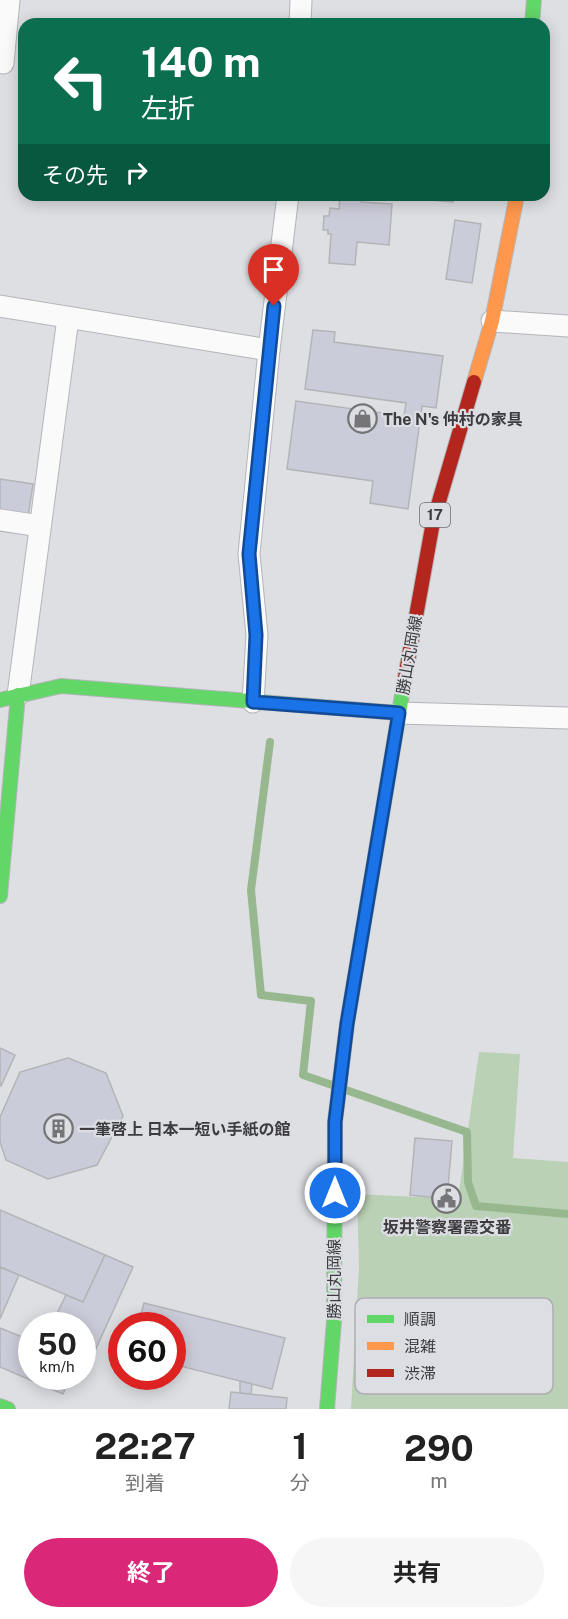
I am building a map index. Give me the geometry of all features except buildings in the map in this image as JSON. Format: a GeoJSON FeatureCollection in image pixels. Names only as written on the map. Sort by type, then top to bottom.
{"type":"FeatureCollection","features":[{"type":"Feature","properties":{"kind":"main road"},"geometry":{"type":"LineString","coordinates":[[532,18],[534,0]]}},
{"type":"Feature","properties":{"kind":"main road","name":"勝山丸岡線"},"geometry":{"type":"LineString","coordinates":[[327,1409],[334,1321],[335,1122],[347,1024],[433,522],[492,321],[516,201]]}},
{"type":"Feature","properties":{"kind":"main road"},"geometry":{"type":"LineString","coordinates":[[0,896],[9,697],[61,686],[399,713]]}},
{"type":"Feature","properties":{"kind":"main road"},"geometry":{"type":"LineString","coordinates":[[0,1406],[8,1409]]}},
{"type":"Feature","properties":{"kind":"street"},"geometry":{"type":"LineString","coordinates":[[0,62],[3,63],[9,0]]}},
{"type":"Feature","properties":{"kind":"street"},"geometry":{"type":"LineString","coordinates":[[300,18],[301,0]]}},
{"type":"Feature","properties":{"kind":"street"},"geometry":{"type":"LineString","coordinates":[[253,702],[256,635],[249,554],[269,350],[287,201]]}},
{"type":"Feature","properties":{"kind":"street"},"geometry":{"type":"LineString","coordinates":[[0,306],[269,350]]}},
{"type":"Feature","properties":{"kind":"street"},"geometry":{"type":"LineString","coordinates":[[9,697],[40,526],[68,318]]}},
{"type":"Feature","properties":{"kind":"street"},"geometry":{"type":"LineString","coordinates":[[492,321],[568,326]]}},
{"type":"Feature","properties":{"kind":"street"},"geometry":{"type":"LineString","coordinates":[[0,520],[40,526]]}},
{"type":"Feature","properties":{"kind":"street"},"geometry":{"type":"LineString","coordinates":[[399,713],[568,718]]}},
{"type":"Feature","properties":{"kind":"green space"},"geometry":{"type":"Polygon","coordinates":[[[479,1052],[520,1054],[513,1158],[568,1162],[568,1409],[351,1409],[355,1338],[355,1394],[553,1394],[553,1298],[357,1298],[359,1267],[357,1194],[458,1199],[479,1052]]]}},
{"type":"Feature","properties":{"kind":"waterway"},"geometry":{"type":"LineString","coordinates":[[270,742],[251,890],[261,995],[311,1001],[303,1075],[332,1085]]}},
{"type":"Feature","properties":{"kind":"waterway"},"geometry":{"type":"LineString","coordinates":[[346,1090],[467,1132],[468,1182],[476,1206],[568,1214]]}},
{"type":"Feature","properties":{"kind":"traffic: fast"},"geometry":{"type":"LineString","coordinates":[[532,18],[534,0]]}},
{"type":"Feature","properties":{"kind":"traffic: fast"},"geometry":{"type":"LineString","coordinates":[[327,1409],[334,1321],[335,1122],[347,1024],[404,683]]}},
{"type":"Feature","properties":{"kind":"traffic: fast"},"geometry":{"type":"LineString","coordinates":[[0,700],[61,686],[399,713]]}},
{"type":"Feature","properties":{"kind":"traffic: fast"},"geometry":{"type":"LineString","coordinates":[[0,896],[18,695]]}},
{"type":"Feature","properties":{"kind":"traffic: fast"},"geometry":{"type":"LineString","coordinates":[[0,1406],[8,1409]]}},
{"type":"Feature","properties":{"kind":"traffic: slow"},"geometry":{"type":"LineString","coordinates":[[474,382],[492,321],[516,201]]}},
{"type":"Feature","properties":{"kind":"traffic: jam"},"geometry":{"type":"LineString","coordinates":[[404,683],[433,522],[474,382]]}},
{"type":"Feature","properties":{"kind":"place","name":"The N's 仲村の家具"},"geometry":{"type":"Point","coordinates":[362,419]}},
{"type":"Feature","properties":{"kind":"place","name":"一筆啓上 日本一短い手紙の館"},"geometry":{"type":"Point","coordinates":[58,1129]}},
{"type":"Feature","properties":{"kind":"place","name":"坂井警察署霞交番"},"geometry":{"type":"Point","coordinates":[447,1199]}},
{"type":"Feature","properties":{"kind":"route"},"geometry":{"type":"LineString","coordinates":[[274,306],[249,554],[256,635],[253,702],[399,713],[347,1024],[335,1122],[335,1193]]}}]}
